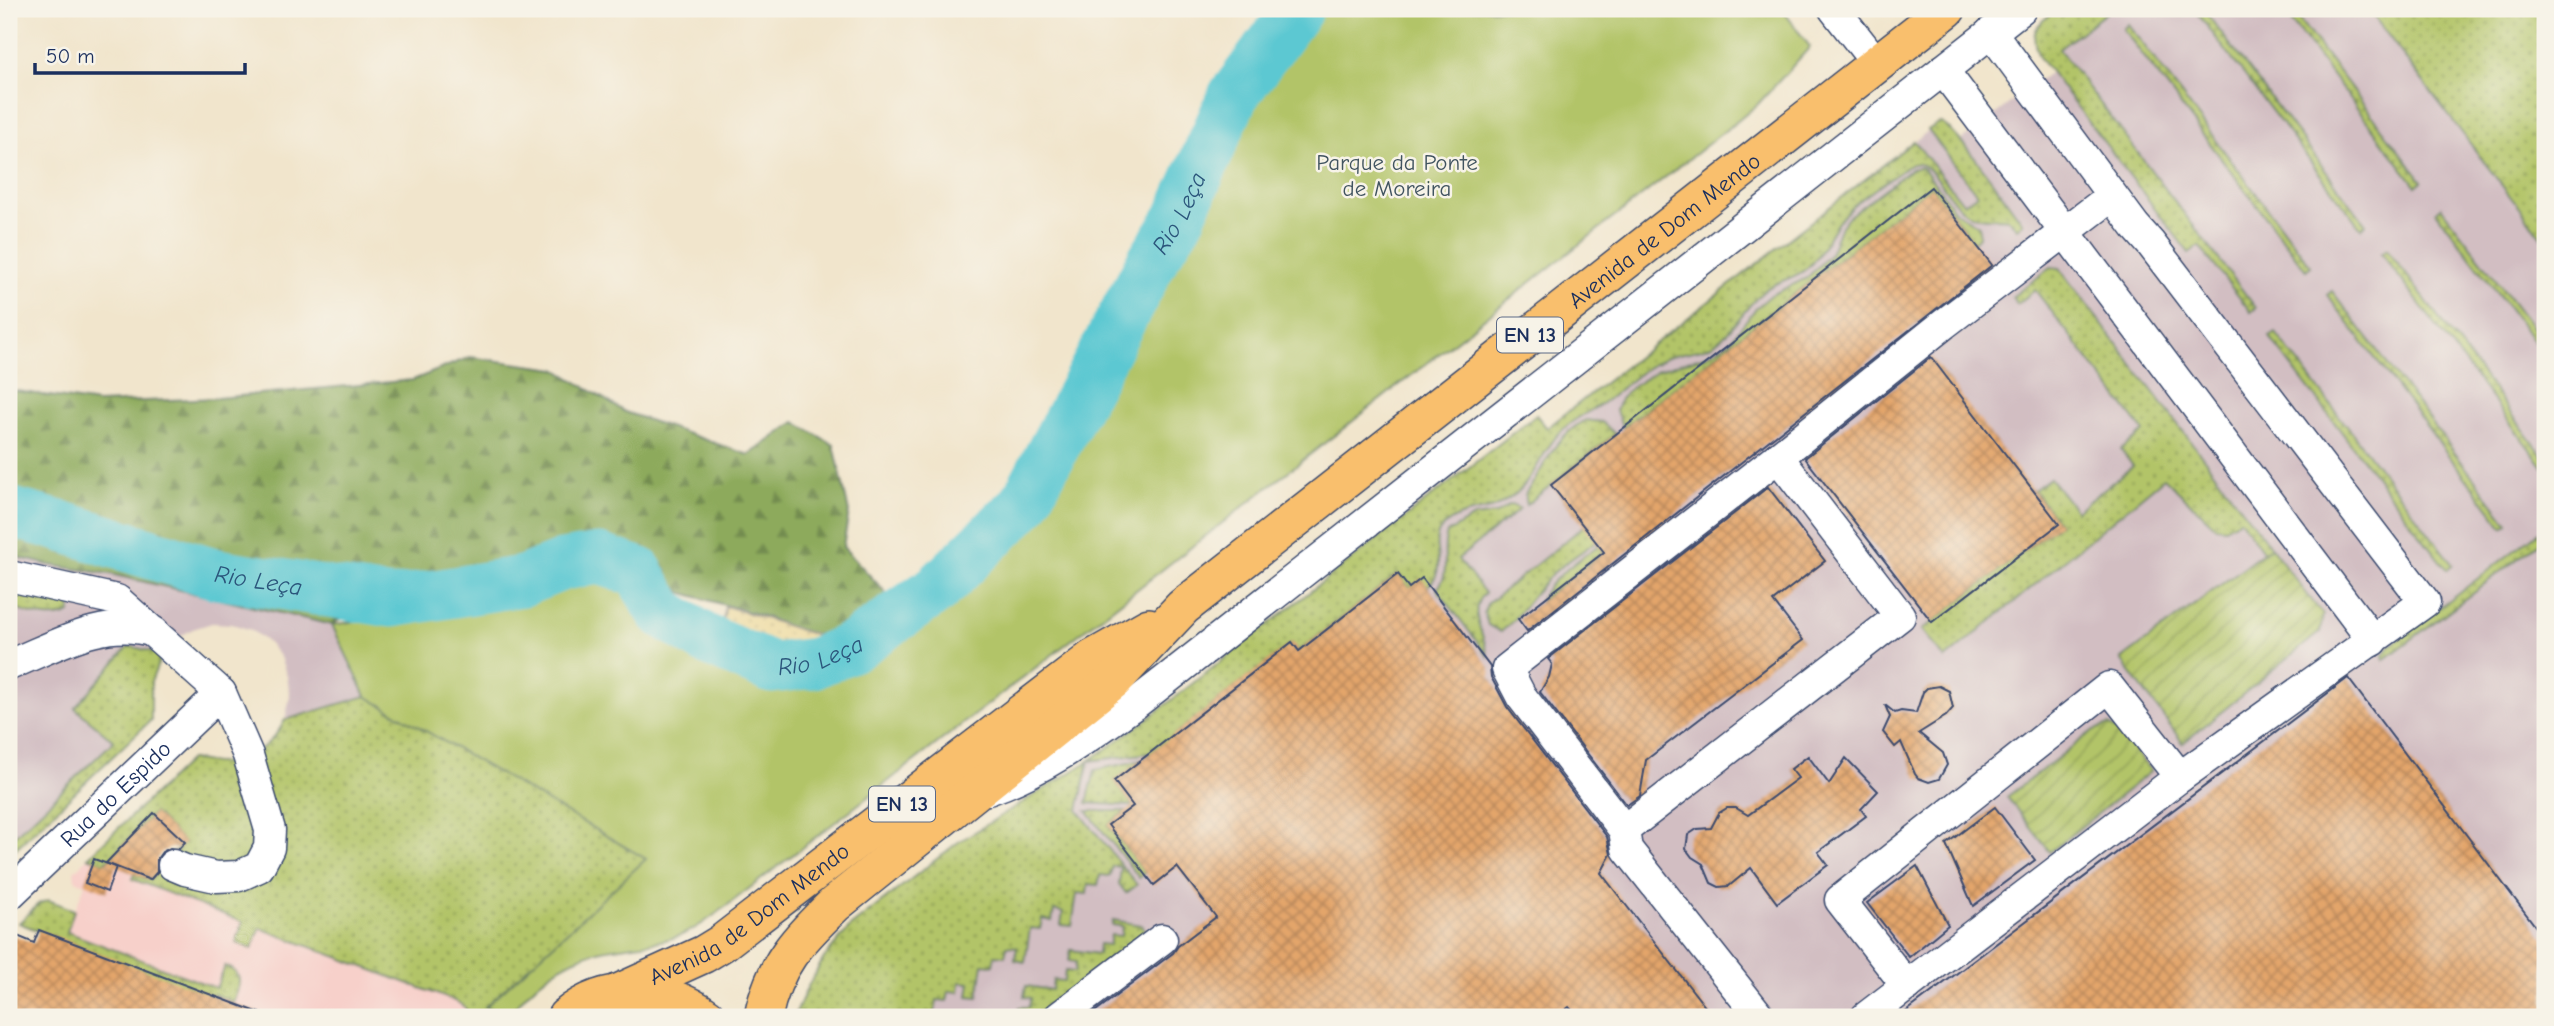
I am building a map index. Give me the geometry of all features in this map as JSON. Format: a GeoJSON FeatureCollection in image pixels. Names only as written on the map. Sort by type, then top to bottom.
{"type":"FeatureCollection","features":[{"type":"Feature","properties":{"kind":"main road","name":"Avenida de Dom Mendo"},"geometry":{"type":"LineString","coordinates":[[618,993],[704,954],[722,943],[1092,659],[1183,607],[1947,9]]}},
{"type":"Feature","properties":{"kind":"main road","name":"Avenida de Dom Mendo"},"geometry":{"type":"LineString","coordinates":[[763,1017],[775,976],[799,939],[835,904],[1114,680],[1183,607]]}},
{"type":"Feature","properties":{"kind":"main road","name":"EN 13"},"geometry":{"type":"LineString","coordinates":[[566,1017],[583,1005],[618,993],[664,996],[693,1007],[706,1017]]}},
{"type":"Feature","properties":{"kind":"lane"},"geometry":{"type":"LineString","coordinates":[[1834,9],[1877,64]]}},
{"type":"Feature","properties":{"kind":"lane"},"geometry":{"type":"LineString","coordinates":[[972,796],[1014,781],[1075,747],[1135,704],[2021,9]]}},
{"type":"Feature","properties":{"kind":"lane"},"geometry":{"type":"LineString","coordinates":[[1867,1017],[2180,777],[2425,602],[2112,196],[1991,32]]}},
{"type":"Feature","properties":{"kind":"lane"},"geometry":{"type":"LineString","coordinates":[[1943,70],[2373,641]]}},
{"type":"Feature","properties":{"kind":"lane"},"geometry":{"type":"LineString","coordinates":[[1759,1017],[1627,849],[1624,831],[1521,696],[1507,669],[1944,324],[2112,196]]}},
{"type":"Feature","properties":{"kind":"lane"},"geometry":{"type":"LineString","coordinates":[[1624,831],[1900,616],[1778,457]]}},
{"type":"Feature","properties":{"kind":"lane"},"geometry":{"type":"LineString","coordinates":[[9,576],[117,600],[221,693],[248,755],[270,830],[269,848],[260,867],[239,876],[216,877],[185,870],[173,864]]}},
{"type":"Feature","properties":{"kind":"lane"},"geometry":{"type":"LineString","coordinates":[[9,665],[98,629],[119,626],[154,632]]}},
{"type":"Feature","properties":{"kind":"lane"},"geometry":{"type":"LineString","coordinates":[[1907,986],[1840,900],[2109,687],[2180,777]]}},
{"type":"Feature","properties":{"kind":"lane","name":"Rua do Espido"},"geometry":{"type":"LineString","coordinates":[[9,895],[221,693]]}},
{"type":"Feature","properties":{"kind":"lane"},"geometry":{"type":"LineString","coordinates":[[1059,1017],[1162,939]]}},
{"type":"Feature","properties":{"kind":"shaded area"},"geometry":{"type":"Polygon","coordinates":[[[2057,9],[2368,9],[2545,242],[2545,1017],[794,1017],[807,988],[840,937],[957,843],[1089,761],[1146,720],[1536,415],[1547,428],[1937,124],[1948,127],[1961,141],[2051,72],[2035,47],[2035,30],[2037,25],[2057,9]]]}},
{"type":"Feature","properties":{"kind":"shaded area"},"geometry":{"type":"Polygon","coordinates":[[[9,555],[49,565],[110,574],[325,622],[332,625],[366,696],[285,720],[290,696],[287,676],[280,657],[267,642],[251,630],[232,624],[212,623],[193,629],[177,638],[157,663],[151,682],[151,720],[9,855],[9,555]]]}},
{"type":"Feature","properties":{"kind":"shaded area"},"geometry":{"type":"Polygon","coordinates":[[[88,857],[494,1010],[488,1017],[186,1017],[196,990],[19,923],[38,904],[46,900],[75,909],[85,884],[75,880],[74,871],[88,857]]]}},
{"type":"Feature","properties":{"kind":"green space","name":"Parque da Ponte de Moreira"},"geometry":{"type":"Polygon","coordinates":[[[1313,9],[1782,9],[1810,47],[1758,104],[1740,119],[720,911],[680,936],[584,955],[547,976],[526,995],[508,1017],[488,1017],[493,1010],[485,1007],[646,859],[366,696],[332,625],[403,613],[568,574],[602,581],[623,576],[637,581],[670,641],[750,676],[818,673],[857,663],[891,639],[1041,499],[1200,210],[1255,88],[1313,9]]]}},
{"type":"Feature","properties":{"kind":"green space"},"geometry":{"type":"Polygon","coordinates":[[[2057,9],[2111,9],[2059,49],[2256,308],[2251,312],[2199,246],[2189,253],[2039,57],[2034,40],[2036,29],[2057,9]]]}},
{"type":"Feature","properties":{"kind":"green space"},"geometry":{"type":"Polygon","coordinates":[[[2194,9],[2203,9],[2366,224],[2361,228],[2194,9]]]}},
{"type":"Feature","properties":{"kind":"green space"},"geometry":{"type":"Polygon","coordinates":[[[2282,9],[2291,9],[2422,181],[2416,186],[2282,9]]]}},
{"type":"Feature","properties":{"kind":"green space"},"geometry":{"type":"Polygon","coordinates":[[[2368,9],[2545,9],[2545,242],[2368,9]]]}},
{"type":"Feature","properties":{"kind":"green space"},"geometry":{"type":"Polygon","coordinates":[[[2128,24],[2311,266],[2306,270],[2123,29],[2128,24]]]}},
{"type":"Feature","properties":{"kind":"green space"},"geometry":{"type":"Polygon","coordinates":[[[1941,123],[1959,140],[2023,223],[2017,228],[2008,219],[1970,215],[1958,206],[1926,167],[1910,165],[1850,209],[1807,268],[1765,290],[1718,341],[1705,348],[1670,356],[1648,368],[1559,433],[1528,481],[1513,496],[1493,508],[1452,520],[1442,528],[1437,541],[1437,571],[1428,586],[1409,588],[1398,574],[1299,651],[1292,643],[1151,753],[1089,761],[1146,720],[1536,415],[1547,428],[1914,141],[1964,204],[1977,194],[1928,130],[1937,124],[1941,123]]]}},
{"type":"Feature","properties":{"kind":"green space"},"geometry":{"type":"Polygon","coordinates":[[[1911,169],[1924,169],[1956,212],[1979,226],[1979,237],[1971,245],[1966,231],[1931,187],[1623,428],[1616,411],[1620,399],[1632,387],[1658,370],[1705,356],[1729,342],[1756,308],[1771,295],[1807,278],[1830,254],[1841,226],[1848,217],[1911,169]]]}},
{"type":"Feature","properties":{"kind":"green space"},"geometry":{"type":"Polygon","coordinates":[[[2441,207],[2545,344],[2545,356],[2436,212],[2441,207]]]}},
{"type":"Feature","properties":{"kind":"green space"},"geometry":{"type":"Polygon","coordinates":[[[2387,249],[2545,458],[2545,469],[2381,253],[2387,249]]]}},
{"type":"Feature","properties":{"kind":"green space"},"geometry":{"type":"Polygon","coordinates":[[[2051,267],[2059,268],[2271,547],[2264,553],[2240,519],[2225,528],[2216,527],[2164,478],[1945,659],[1922,630],[2059,524],[2034,490],[2050,478],[2076,511],[2133,466],[2121,450],[2144,432],[2035,290],[2017,304],[2012,297],[2051,267]]]}},
{"type":"Feature","properties":{"kind":"green space"},"geometry":{"type":"Polygon","coordinates":[[[2332,291],[2508,523],[2503,527],[2327,295],[2332,291]]]}},
{"type":"Feature","properties":{"kind":"green space"},"geometry":{"type":"Polygon","coordinates":[[[2276,333],[2453,565],[2447,570],[2276,346],[2270,337],[2276,333]]]}},
{"type":"Feature","properties":{"kind":"green space"},"geometry":{"type":"Polygon","coordinates":[[[470,357],[556,369],[625,412],[749,455],[795,422],[834,445],[849,512],[843,547],[890,597],[840,634],[820,636],[680,592],[663,575],[602,542],[504,569],[377,591],[332,625],[110,574],[49,565],[9,555],[9,390],[98,403],[217,398],[413,380],[470,357]]]}},
{"type":"Feature","properties":{"kind":"green space"},"geometry":{"type":"Polygon","coordinates":[[[1586,420],[1602,422],[1615,434],[1526,505],[1527,491],[1556,446],[1586,420]]]}},
{"type":"Feature","properties":{"kind":"green space"},"geometry":{"type":"Polygon","coordinates":[[[1672,498],[1540,601],[1547,589],[1578,560],[1672,498]]]}},
{"type":"Feature","properties":{"kind":"green space"},"geometry":{"type":"Polygon","coordinates":[[[1510,505],[1520,509],[1458,559],[1485,593],[1479,599],[1477,615],[1488,656],[1437,589],[1444,576],[1447,533],[1474,517],[1496,514],[1510,505]]]}},
{"type":"Feature","properties":{"kind":"green space"},"geometry":{"type":"Polygon","coordinates":[[[1584,526],[1601,538],[1552,574],[1501,632],[1488,625],[1484,612],[1487,604],[1584,526]]]}},
{"type":"Feature","properties":{"kind":"green space"},"geometry":{"type":"Polygon","coordinates":[[[2545,527],[2545,538],[2384,660],[2383,657],[2390,646],[2545,527]]]}},
{"type":"Feature","properties":{"kind":"green space"},"geometry":{"type":"Polygon","coordinates":[[[2271,547],[2323,615],[2320,632],[2183,743],[2121,660],[2271,547]]]}},
{"type":"Feature","properties":{"kind":"green space"},"geometry":{"type":"Polygon","coordinates":[[[9,589],[72,603],[70,613],[47,617],[9,607],[9,589]]]}},
{"type":"Feature","properties":{"kind":"green space"},"geometry":{"type":"Polygon","coordinates":[[[129,646],[162,654],[151,682],[151,720],[9,855],[9,841],[114,741],[75,708],[129,646]]]}},
{"type":"Feature","properties":{"kind":"green space"},"geometry":{"type":"Polygon","coordinates":[[[366,696],[647,859],[486,1006],[494,1010],[488,1017],[470,1017],[464,1006],[455,1001],[260,928],[252,949],[236,943],[243,922],[132,879],[134,874],[150,880],[184,843],[154,813],[105,863],[88,857],[190,760],[218,763],[239,760],[266,745],[285,720],[366,696]]]}},
{"type":"Feature","properties":{"kind":"green space"},"geometry":{"type":"Polygon","coordinates":[[[2109,725],[2121,733],[2151,771],[2050,852],[2007,797],[2094,730],[2109,725]]]}},
{"type":"Feature","properties":{"kind":"green space"},"geometry":{"type":"Polygon","coordinates":[[[1142,760],[1115,781],[1133,806],[1087,803],[1095,770],[1142,760]]]}},
{"type":"Feature","properties":{"kind":"green space"},"geometry":{"type":"Polygon","coordinates":[[[1089,761],[1078,810],[1137,885],[1126,893],[1119,884],[1121,867],[1112,866],[1110,876],[1100,875],[1098,885],[1088,884],[1087,894],[1077,893],[1072,926],[1061,925],[1063,912],[1054,910],[1052,921],[1042,919],[1040,929],[1030,928],[1025,962],[1015,960],[1017,947],[1007,946],[1005,956],[995,955],[993,965],[983,964],[978,997],[968,996],[970,983],[960,982],[959,992],[949,991],[947,1001],[937,1000],[934,1017],[794,1017],[824,958],[850,927],[957,843],[1089,761]]]}},
{"type":"Feature","properties":{"kind":"green space"},"geometry":{"type":"Polygon","coordinates":[[[1087,811],[1126,811],[1108,825],[1145,873],[1139,878],[1087,811]]]}},
{"type":"Feature","properties":{"kind":"green space"},"geometry":{"type":"Polygon","coordinates":[[[48,900],[74,910],[67,932],[216,988],[225,966],[231,969],[239,981],[233,1002],[214,994],[211,1001],[19,923],[38,904],[48,900]]]}},
{"type":"Feature","properties":{"kind":"green space"},"geometry":{"type":"Polygon","coordinates":[[[1113,920],[1144,928],[1144,936],[1043,1017],[1018,1017],[1019,1007],[1029,1007],[1031,998],[1024,997],[1026,986],[1052,990],[1053,980],[1064,981],[1065,971],[1075,972],[1076,962],[1069,961],[1071,950],[1098,954],[1099,944],[1109,945],[1111,935],[1121,936],[1122,926],[1112,925],[1113,920]]]}},
{"type":"Feature","properties":{"kind":"sand"},"geometry":{"type":"Polygon","coordinates":[[[725,606],[820,636],[787,652],[762,651],[751,646],[723,622],[725,606]]]}},
{"type":"Feature","properties":{"kind":"building"},"geometry":{"type":"Polygon","coordinates":[[[1931,187],[1992,265],[1527,631],[1518,619],[1604,552],[1551,485],[1931,187]]]}},
{"type":"Feature","properties":{"kind":"building"},"geometry":{"type":"Polygon","coordinates":[[[1931,357],[2059,524],[1932,622],[1805,458],[1931,357]]]}},
{"type":"Feature","properties":{"kind":"building"},"geometry":{"type":"Polygon","coordinates":[[[1768,487],[1825,561],[1773,601],[1803,640],[1646,760],[1640,796],[1627,805],[1540,692],[1549,677],[1552,664],[1548,659],[1768,487]]]}},
{"type":"Feature","properties":{"kind":"building"},"geometry":{"type":"Polygon","coordinates":[[[1398,574],[1409,588],[1422,578],[1490,667],[1491,677],[1507,707],[1607,837],[1611,854],[1601,873],[1713,1017],[1578,1017],[1569,1007],[1556,1017],[1088,1017],[1216,917],[1177,867],[1154,885],[1108,825],[1133,806],[1114,781],[1292,642],[1299,651],[1398,574]]]}},
{"type":"Feature","properties":{"kind":"building"},"geometry":{"type":"Polygon","coordinates":[[[2348,678],[2545,939],[2545,1017],[1899,1017],[2348,678]]]}},
{"type":"Feature","properties":{"kind":"building"},"geometry":{"type":"Polygon","coordinates":[[[1939,686],[1949,691],[1953,708],[1946,716],[1919,733],[1943,753],[1947,765],[1939,779],[1929,782],[1915,774],[1901,742],[1895,747],[1883,732],[1890,717],[1885,705],[1895,713],[1916,713],[1923,692],[1927,688],[1939,686]]]}},
{"type":"Feature","properties":{"kind":"building"},"geometry":{"type":"Polygon","coordinates":[[[1808,756],[1829,784],[1846,758],[1878,791],[1861,809],[1866,816],[1818,852],[1828,865],[1777,903],[1751,868],[1729,886],[1719,887],[1711,883],[1703,864],[1686,849],[1688,835],[1697,829],[1711,828],[1719,813],[1727,808],[1736,808],[1748,815],[1798,778],[1791,769],[1808,756]]]}},
{"type":"Feature","properties":{"kind":"building"},"geometry":{"type":"Polygon","coordinates":[[[1995,807],[2035,860],[1973,906],[1946,844],[1995,807]]]}},
{"type":"Feature","properties":{"kind":"building"},"geometry":{"type":"Polygon","coordinates":[[[154,813],[185,842],[179,849],[170,848],[162,852],[157,859],[157,872],[150,880],[106,863],[154,813]]]}},
{"type":"Feature","properties":{"kind":"building"},"geometry":{"type":"Polygon","coordinates":[[[94,859],[116,867],[107,892],[85,883],[94,859]]]}},
{"type":"Feature","properties":{"kind":"building"},"geometry":{"type":"Polygon","coordinates":[[[1917,866],[1948,925],[1909,957],[1867,903],[1917,866]]]}},
{"type":"Feature","properties":{"kind":"building"},"geometry":{"type":"Polygon","coordinates":[[[39,930],[265,1015],[9,1017],[9,951],[15,935],[34,943],[39,930]]]}},
{"type":"Feature","properties":{"kind":"waterway","name":"Rio Leça"},"geometry":{"type":"LineString","coordinates":[[9,512],[217,574],[392,602],[523,581],[563,565],[599,559],[638,572],[662,612],[705,639],[772,668],[815,663],[856,645],[937,589],[1024,504],[1153,259],[1179,219],[1233,96],[1298,9]]}}]}
